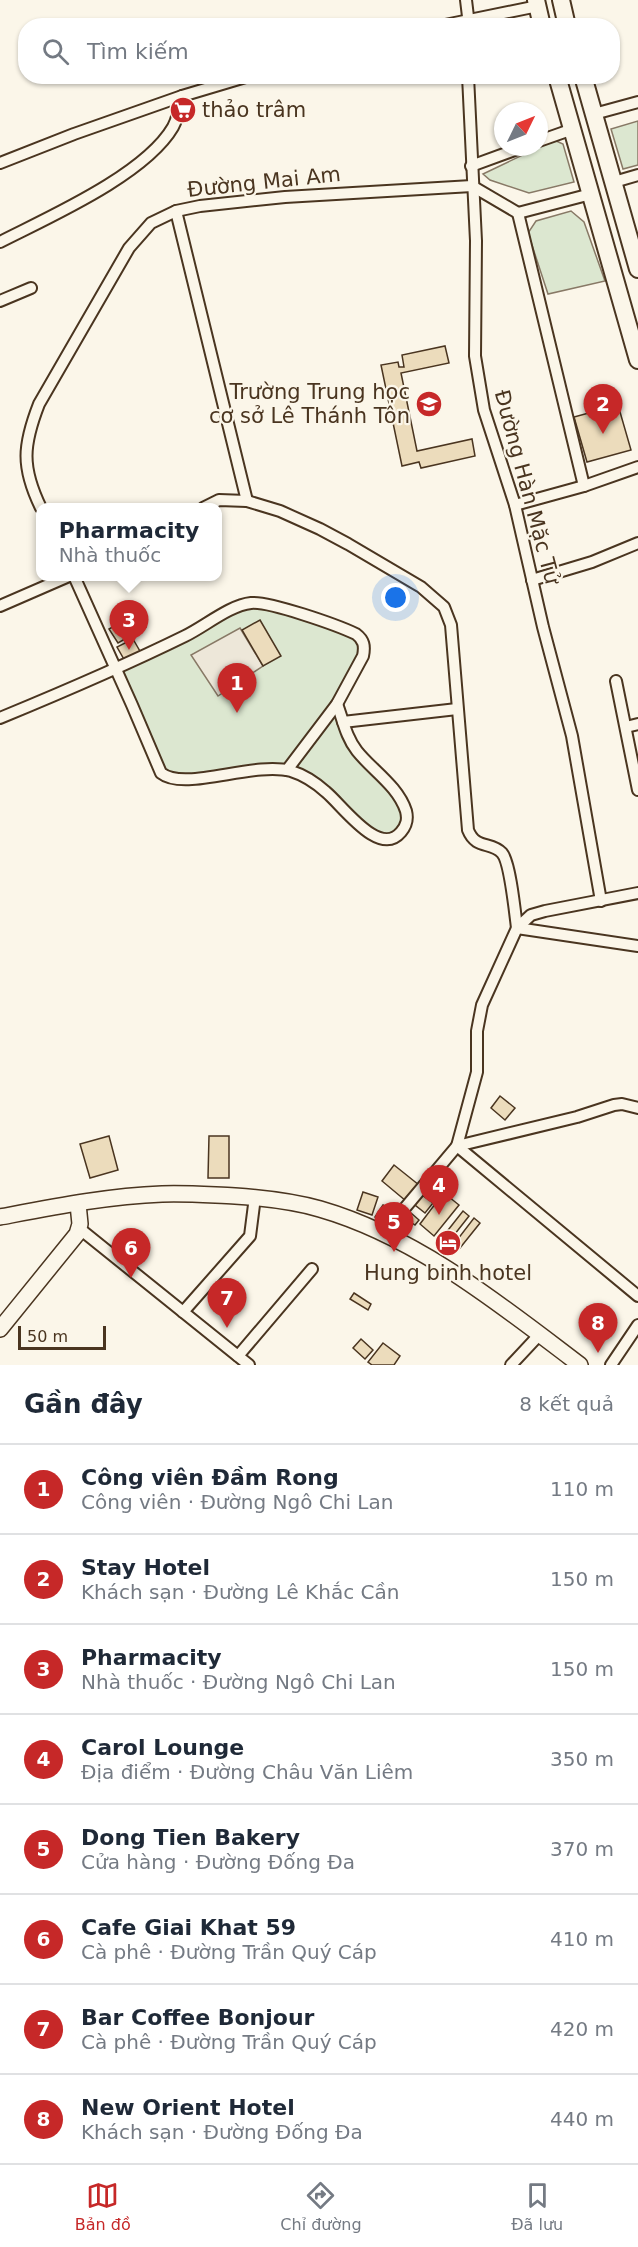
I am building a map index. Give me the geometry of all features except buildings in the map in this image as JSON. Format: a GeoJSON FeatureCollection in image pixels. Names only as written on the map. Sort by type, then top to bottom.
{"type":"FeatureCollection","features":[{"type":"Feature","properties":{"kind":"main road"},"geometry":{"type":"LineString","coordinates":[[561,0],[565,18]]}},
{"type":"Feature","properties":{"kind":"main road"},"geometry":{"type":"LineString","coordinates":[[537,3],[540,18]]}},
{"type":"Feature","properties":{"kind":"main road"},"geometry":{"type":"LineString","coordinates":[[559,84],[638,360]]}},
{"type":"Feature","properties":{"kind":"main road"},"geometry":{"type":"LineString","coordinates":[[585,84],[638,269]]}},
{"type":"Feature","properties":{"kind":"main road"},"geometry":{"type":"LineString","coordinates":[[0,1218],[78,1204],[162,1194],[255,1197],[288,1201],[321,1209],[383,1234],[429,1258],[540,1334],[580,1365]]}},
{"type":"Feature","properties":{"kind":"main road"},"geometry":{"type":"LineString","coordinates":[[0,1329],[80,1229],[78,1204]]}},
{"type":"Feature","properties":{"kind":"street"},"geometry":{"type":"LineString","coordinates":[[466,0],[468,18]]}},
{"type":"Feature","properties":{"kind":"street"},"geometry":{"type":"LineString","coordinates":[[486,18],[537,3]]}},
{"type":"Feature","properties":{"kind":"street"},"geometry":{"type":"LineString","coordinates":[[0,163],[74,134],[222,84]]}},
{"type":"Feature","properties":{"kind":"street","name":"Đường Hàn Mặc Tử"},"geometry":{"type":"LineString","coordinates":[[468,84],[471,186],[476,241],[475,356],[489,427],[515,505],[573,736],[601,901]]}},
{"type":"Feature","properties":{"kind":"street"},"geometry":{"type":"LineString","coordinates":[[0,242],[69,207],[129,170],[151,152],[172,129],[182,96]]}},
{"type":"Feature","properties":{"kind":"street"},"geometry":{"type":"LineString","coordinates":[[596,120],[638,102]]}},
{"type":"Feature","properties":{"kind":"street"},"geometry":{"type":"LineString","coordinates":[[548,138],[573,131]]}},
{"type":"Feature","properties":{"kind":"street"},"geometry":{"type":"LineString","coordinates":[[471,166],[498,156]]}},
{"type":"Feature","properties":{"kind":"street"},"geometry":{"type":"LineString","coordinates":[[611,175],[638,175]]}},
{"type":"Feature","properties":{"kind":"street"},"geometry":{"type":"LineString","coordinates":[[471,186],[519,213],[591,194]]}},
{"type":"Feature","properties":{"kind":"street","name":"Đường Mai Am"},"geometry":{"type":"LineString","coordinates":[[39,503],[30,484],[25,456],[30,426],[39,404],[135,238],[151,223],[177,211],[200,206],[285,197],[471,186]]}},
{"type":"Feature","properties":{"kind":"street"},"geometry":{"type":"LineString","coordinates":[[177,211],[247,501]]}},
{"type":"Feature","properties":{"kind":"street"},"geometry":{"type":"LineString","coordinates":[[519,213],[584,486]]}},
{"type":"Feature","properties":{"kind":"street"},"geometry":{"type":"LineString","coordinates":[[0,301],[31,288]]}},
{"type":"Feature","properties":{"kind":"street"},"geometry":{"type":"LineString","coordinates":[[515,505],[584,486],[638,467]]}},
{"type":"Feature","properties":{"kind":"street"},"geometry":{"type":"LineString","coordinates":[[212,503],[219,500],[247,501],[280,511],[348,544],[421,587],[447,612],[451,625],[468,830],[477,843],[496,849],[505,858],[517,928]]}},
{"type":"Feature","properties":{"kind":"street"},"geometry":{"type":"LineString","coordinates":[[532,580],[592,562],[638,543]]}},
{"type":"Feature","properties":{"kind":"street"},"geometry":{"type":"LineString","coordinates":[[0,606],[58,581]]}},
{"type":"Feature","properties":{"kind":"street"},"geometry":{"type":"LineString","coordinates":[[76,581],[117,669],[157,769],[165,777],[179,781],[258,768],[287,770],[311,780],[326,791],[369,833],[385,840],[397,837],[406,824],[405,808],[384,779],[357,752],[337,704]]}},
{"type":"Feature","properties":{"kind":"street"},"geometry":{"type":"LineString","coordinates":[[0,718],[117,669],[200,629],[235,608],[250,603],[268,604],[351,632],[361,638],[364,648],[363,656],[337,704],[287,770]]}},
{"type":"Feature","properties":{"kind":"street"},"geometry":{"type":"LineString","coordinates":[[616,681],[638,790]]}},
{"type":"Feature","properties":{"kind":"street"},"geometry":{"type":"LineString","coordinates":[[343,722],[457,709]]}},
{"type":"Feature","properties":{"kind":"street"},"geometry":{"type":"LineString","coordinates":[[626,727],[638,724]]}},
{"type":"Feature","properties":{"kind":"street"},"geometry":{"type":"LineString","coordinates":[[383,1234],[457,1146],[477,1072],[477,1031],[480,1011],[517,928],[527,918],[538,913],[638,893]]}},
{"type":"Feature","properties":{"kind":"street"},"geometry":{"type":"LineString","coordinates":[[517,928],[638,946]]}},
{"type":"Feature","properties":{"kind":"street"},"geometry":{"type":"LineString","coordinates":[[457,1146],[577,1117],[614,1105],[622,1104],[638,1108]]}},
{"type":"Feature","properties":{"kind":"street"},"geometry":{"type":"LineString","coordinates":[[457,1146],[638,1296]]}},
{"type":"Feature","properties":{"kind":"street"},"geometry":{"type":"LineString","coordinates":[[183,1312],[250,1236],[255,1197]]}},
{"type":"Feature","properties":{"kind":"street"},"geometry":{"type":"LineString","coordinates":[[80,1229],[249,1365]]}},
{"type":"Feature","properties":{"kind":"street"},"geometry":{"type":"LineString","coordinates":[[238,1356],[312,1269]]}},
{"type":"Feature","properties":{"kind":"street"},"geometry":{"type":"LineString","coordinates":[[612,1365],[638,1324]]}},
{"type":"Feature","properties":{"kind":"street"},"geometry":{"type":"LineString","coordinates":[[511,1365],[540,1334]]}},
{"type":"Feature","properties":{"kind":"green space"},"geometry":{"type":"Polygon","coordinates":[[[638,121],[638,165],[623,169],[611,129],[638,121]]]}},
{"type":"Feature","properties":{"kind":"green space"},"geometry":{"type":"Polygon","coordinates":[[[554,140],[563,144],[574,182],[529,193],[490,180],[483,174],[521,156],[548,156],[548,143],[554,140]]]}},
{"type":"Feature","properties":{"kind":"green space"},"geometry":{"type":"Polygon","coordinates":[[[571,211],[584,222],[605,281],[548,294],[528,233],[536,221],[571,211]]]}},
{"type":"Feature","properties":{"kind":"green space"},"geometry":{"type":"Polygon","coordinates":[[[259,603],[361,638],[364,648],[337,705],[357,751],[399,796],[406,824],[385,840],[311,780],[287,770],[186,780],[157,769],[117,669],[235,608],[259,603]]]}},
{"type":"Feature","properties":{"kind":"shaded area"},"geometry":{"type":"Polygon","coordinates":[[[240,628],[263,666],[218,696],[191,655],[240,628]]]}},
{"type":"Feature","properties":{"kind":"place","name":"thảo trâm"},"geometry":{"type":"Point","coordinates":[183,110]}},
{"type":"Feature","properties":{"kind":"place","name":"Trường Trung học cơ sở Lê Thánh Tôn"},"geometry":{"type":"Point","coordinates":[429,404]}},
{"type":"Feature","properties":{"kind":"place","name":"Stay Hotel"},"geometry":{"type":"Point","coordinates":[603,434]}},
{"type":"Feature","properties":{"kind":"place","name":"Pharmacity"},"geometry":{"type":"Point","coordinates":[129,650]}},
{"type":"Feature","properties":{"kind":"place","name":"Công viên Đầm Rong"},"geometry":{"type":"Point","coordinates":[237,713]}},
{"type":"Feature","properties":{"kind":"place","name":"Carol Lounge"},"geometry":{"type":"Point","coordinates":[439,1215]}},
{"type":"Feature","properties":{"kind":"place","name":"Hung binh hotel"},"geometry":{"type":"Point","coordinates":[448,1243]}},
{"type":"Feature","properties":{"kind":"place","name":"Dong Tien Bakery"},"geometry":{"type":"Point","coordinates":[394,1252]}},
{"type":"Feature","properties":{"kind":"place","name":"Cafe Giai Khat 59"},"geometry":{"type":"Point","coordinates":[131,1278]}},
{"type":"Feature","properties":{"kind":"place","name":"Bar Coffee Bonjour"},"geometry":{"type":"Point","coordinates":[227,1328]}},
{"type":"Feature","properties":{"kind":"place","name":"New Orient Hotel"},"geometry":{"type":"Point","coordinates":[598,1353]}}]}
